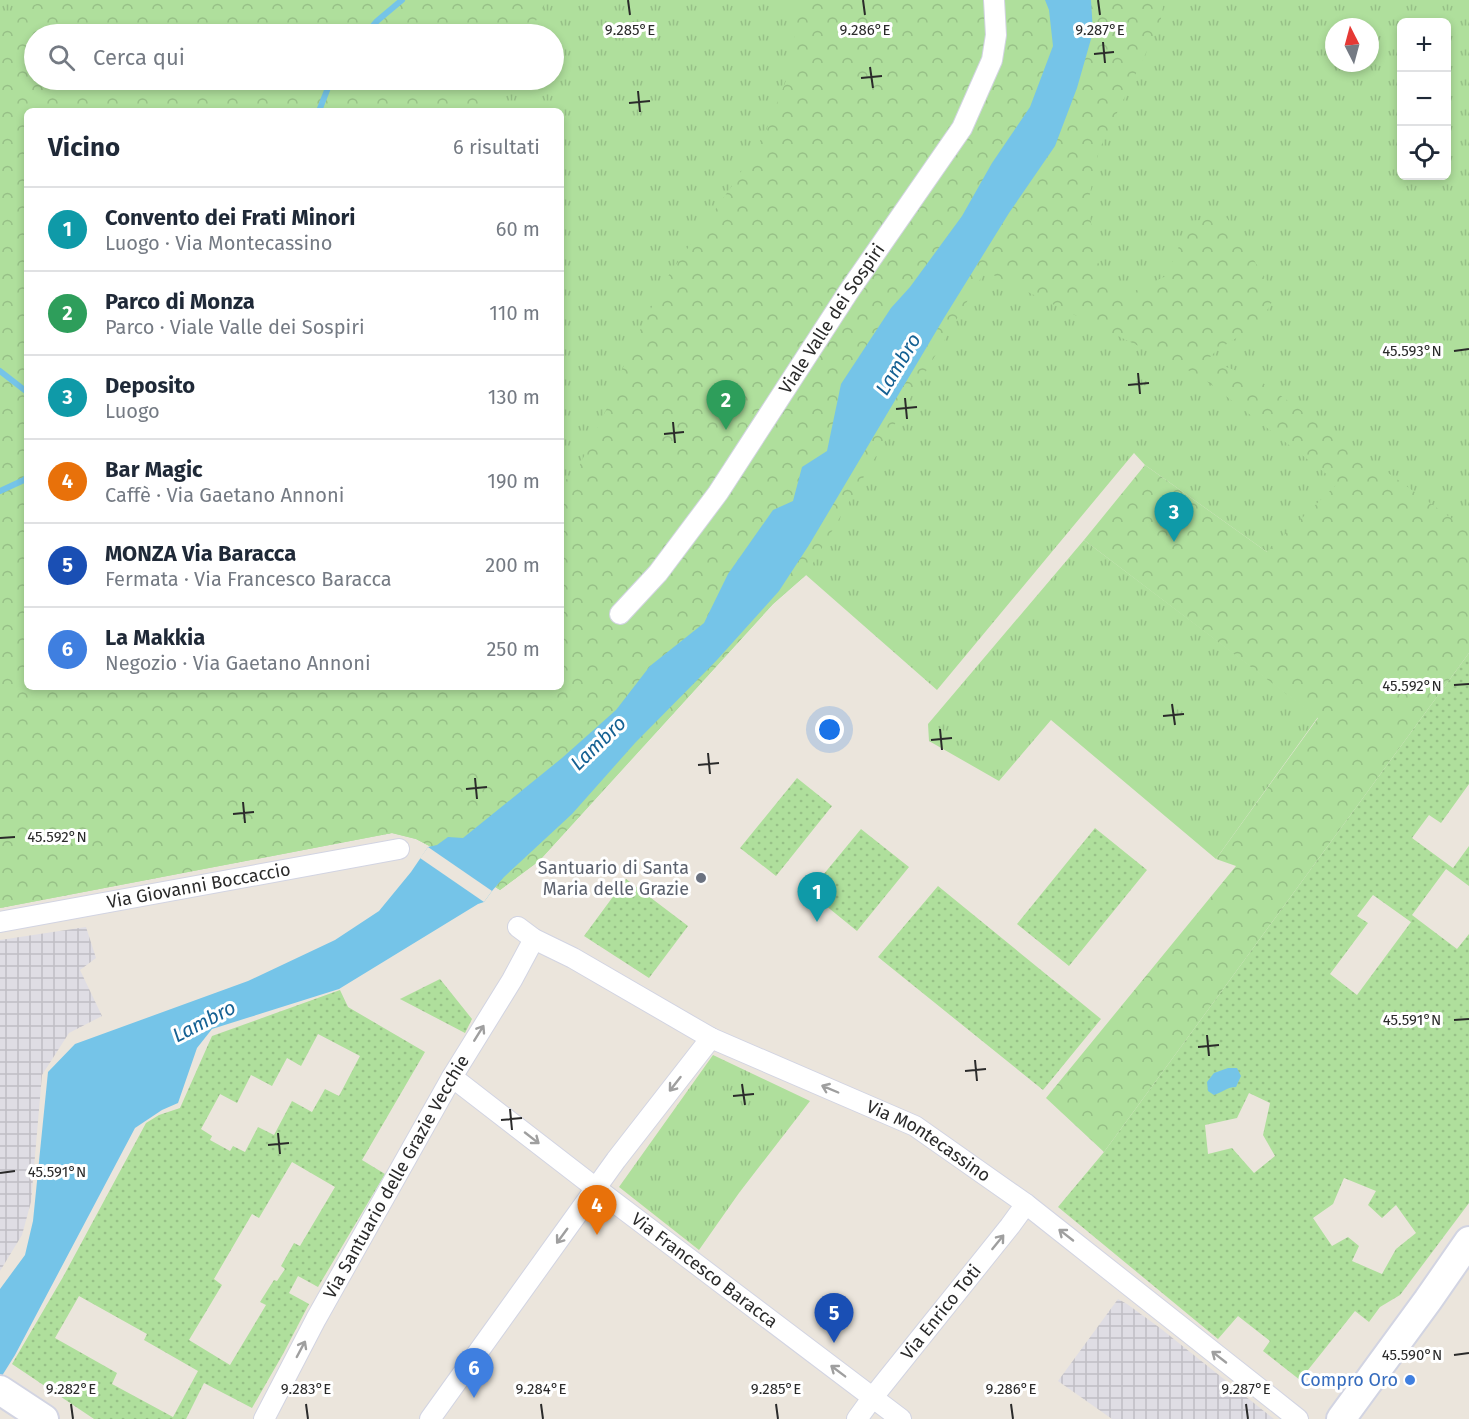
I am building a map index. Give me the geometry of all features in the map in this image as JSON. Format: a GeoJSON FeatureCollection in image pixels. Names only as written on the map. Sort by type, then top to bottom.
{"type":"FeatureCollection","features":[{"type":"Feature","properties":{"kind":"main road"},"geometry":{"type":"LineString","coordinates":[[1341,1419],[1469,1241]]}},
{"type":"Feature","properties":{"kind":"main road"},"geometry":{"type":"LineString","coordinates":[[0,1390],[44,1419]]}},
{"type":"Feature","properties":{"kind":"street","name":"Viale Valle dei Sospiri"},"geometry":{"type":"LineString","coordinates":[[620,614],[658,573],[718,493],[849,291],[962,128],[992,60],[996,35],[994,0]]}},
{"type":"Feature","properties":{"kind":"street","name":"Via Giovanni Boccaccio"},"geometry":{"type":"LineString","coordinates":[[0,922],[399,849]]}},
{"type":"Feature","properties":{"kind":"street","name":"Via Montecassino"},"geometry":{"type":"LineString","coordinates":[[518,927],[534,939],[573,958],[711,1038],[915,1126],[1026,1204],[1298,1419]]}},
{"type":"Feature","properties":{"kind":"street","name":"Via Santuario delle Grazie Vecchie"},"geometry":{"type":"LineString","coordinates":[[264,1419],[316,1319],[452,1077],[512,980],[534,939]]}},
{"type":"Feature","properties":{"kind":"street"},"geometry":{"type":"LineString","coordinates":[[430,1419],[616,1160],[711,1038]]}},
{"type":"Feature","properties":{"kind":"street","name":"Via Francesco Baracca"},"geometry":{"type":"LineString","coordinates":[[452,1077],[901,1419]]}},
{"type":"Feature","properties":{"kind":"street","name":"Via Enrico Toti"},"geometry":{"type":"LineString","coordinates":[[857,1419],[1026,1204]]}},
{"type":"Feature","properties":{"kind":"shaded area"},"geometry":{"type":"Polygon","coordinates":[[[86,927],[96,958],[80,970],[102,1016],[69,1033],[42,1075],[31,1202],[22,1235],[0,1271],[0,940],[86,927]]]}},
{"type":"Feature","properties":{"kind":"shaded area"},"geometry":{"type":"Polygon","coordinates":[[[1118,1299],[1160,1328],[1274,1419],[1112,1419],[1058,1381],[1118,1299]]]}},
{"type":"Feature","properties":{"kind":"green space"},"geometry":{"type":"Polygon","coordinates":[[[0,0],[1469,0],[1469,576],[1267,552],[1145,465],[1134,453],[937,690],[806,575],[773,604],[539,861],[500,890],[416,839],[392,833],[0,908],[0,0]]]}},
{"type":"Feature","properties":{"kind":"green space"},"geometry":{"type":"Polygon","coordinates":[[[51,0],[547,0],[534,24],[24,24],[24,90],[498,90],[487,108],[24,108],[24,690],[564,690],[564,480],[575,475],[607,408],[630,350],[666,279],[734,183],[765,133],[795,58],[793,0],[1164,0],[1160,24],[1099,150],[1088,203],[1097,261],[1120,298],[1166,276],[1190,221],[1227,218],[1276,295],[1259,324],[1217,350],[1207,360],[1256,378],[1469,531],[1469,653],[1104,1152],[1046,1098],[1236,866],[1216,859],[1318,718],[1084,540],[1145,465],[1267,552],[1338,483],[1200,376],[985,271],[806,575],[773,604],[539,861],[500,890],[435,849],[416,839],[392,833],[0,908],[0,30],[26,7],[51,0]]]}},
{"type":"Feature","properties":{"kind":"green space"},"geometry":{"type":"Polygon","coordinates":[[[1084,540],[1318,717],[1216,859],[1051,720],[999,781],[929,741],[928,724],[1084,540]]]}},
{"type":"Feature","properties":{"kind":"green space"},"geometry":{"type":"Polygon","coordinates":[[[1469,653],[1469,784],[1441,823],[1429,815],[1412,838],[1453,868],[1469,846],[1469,886],[1446,869],[1412,915],[1457,949],[1469,934],[1469,1203],[1400,1295],[1380,1307],[1369,1322],[1355,1311],[1300,1380],[1263,1351],[1270,1341],[1238,1316],[1218,1339],[1058,1207],[1104,1152],[1469,653]],[[1373,895],[1357,916],[1368,923],[1330,974],[1357,995],[1411,922],[1373,895]],[[1249,1093],[1237,1118],[1205,1125],[1208,1154],[1232,1148],[1254,1173],[1275,1156],[1263,1135],[1270,1103],[1249,1093]],[[1344,1178],[1333,1204],[1313,1218],[1332,1246],[1348,1237],[1359,1246],[1352,1261],[1382,1274],[1396,1249],[1416,1233],[1396,1205],[1382,1218],[1368,1205],[1376,1191],[1344,1178]]]}},
{"type":"Feature","properties":{"kind":"green space"},"geometry":{"type":"Polygon","coordinates":[[[797,778],[832,806],[776,876],[740,848],[797,778]]]}},
{"type":"Feature","properties":{"kind":"green space"},"geometry":{"type":"Polygon","coordinates":[[[1095,828],[1147,870],[1069,966],[1017,924],[1095,828]]]}},
{"type":"Feature","properties":{"kind":"green space"},"geometry":{"type":"Polygon","coordinates":[[[861,829],[909,867],[857,931],[809,892],[861,829]]]}},
{"type":"Feature","properties":{"kind":"green space"},"geometry":{"type":"Polygon","coordinates":[[[626,879],[688,926],[649,978],[584,936],[626,879]]]}},
{"type":"Feature","properties":{"kind":"green space"},"geometry":{"type":"Polygon","coordinates":[[[938,886],[1101,1019],[1043,1090],[878,957],[938,886]]]}},
{"type":"Feature","properties":{"kind":"green space"},"geometry":{"type":"Polygon","coordinates":[[[440,979],[472,1019],[465,1033],[400,999],[440,979]]]}},
{"type":"Feature","properties":{"kind":"green space"},"geometry":{"type":"Polygon","coordinates":[[[340,990],[348,1007],[425,1052],[362,1160],[385,1174],[318,1287],[298,1276],[289,1293],[309,1304],[252,1408],[204,1383],[186,1419],[94,1419],[12,1364],[63,1277],[146,1123],[159,1115],[180,1108],[212,1036],[340,990]],[[318,1034],[301,1066],[287,1058],[272,1086],[251,1075],[237,1103],[220,1094],[201,1129],[212,1136],[210,1140],[230,1151],[233,1146],[245,1152],[258,1127],[274,1135],[292,1101],[312,1112],[325,1089],[339,1096],[360,1056],[318,1034]],[[292,1162],[259,1218],[252,1214],[214,1279],[222,1285],[189,1340],[230,1365],[266,1305],[260,1302],[274,1280],[277,1281],[285,1269],[281,1266],[294,1243],[300,1246],[335,1187],[292,1162]],[[79,1296],[55,1338],[117,1373],[112,1384],[173,1417],[198,1371],[144,1340],[147,1334],[79,1296]]]}},
{"type":"Feature","properties":{"kind":"green space"},"geometry":{"type":"Polygon","coordinates":[[[713,1055],[810,1101],[739,1193],[699,1250],[619,1187],[713,1055]]]}},
{"type":"Feature","properties":{"kind":"water","name":"Lambro"},"geometry":{"type":"Polygon","coordinates":[[[1045,0],[1091,0],[1093,32],[1077,88],[1055,146],[1009,213],[779,591],[716,661],[635,743],[572,814],[504,877],[484,902],[339,989],[212,1029],[197,1048],[178,1103],[162,1110],[135,1128],[15,1355],[0,1379],[0,1289],[25,1255],[33,1221],[48,1072],[75,1044],[248,981],[335,940],[379,911],[428,847],[437,845],[448,837],[463,838],[562,758],[616,710],[650,666],[704,623],[728,574],[773,510],[793,501],[802,467],[827,451],[841,384],[891,308],[910,287],[962,216],[992,163],[1030,107],[1053,46],[1049,10],[1045,0]]]}},
{"type":"Feature","properties":{"kind":"water"},"geometry":{"type":"Polygon","coordinates":[[[1228,1068],[1237,1068],[1241,1076],[1236,1087],[1214,1095],[1208,1091],[1207,1082],[1214,1073],[1228,1068]]]}},
{"type":"Feature","properties":{"kind":"pier"},"geometry":{"type":"Polygon","coordinates":[[[428,847],[492,891],[484,902],[420,858],[428,847]]]}},
{"type":"Feature","properties":{"kind":"waterway"},"geometry":{"type":"LineString","coordinates":[[374,24],[402,0]]}},
{"type":"Feature","properties":{"kind":"waterway"},"geometry":{"type":"LineString","coordinates":[[320,108],[327,90]]}},
{"type":"Feature","properties":{"kind":"waterway"},"geometry":{"type":"LineString","coordinates":[[0,371],[24,390]]}},
{"type":"Feature","properties":{"kind":"waterway"},"geometry":{"type":"LineString","coordinates":[[0,491],[24,480]]}},
{"type":"Feature","properties":{"kind":"place","name":"Parco di Monza"},"geometry":{"type":"Point","coordinates":[726,430]}},
{"type":"Feature","properties":{"kind":"place","name":"Deposito"},"geometry":{"type":"Point","coordinates":[1174,542]}},
{"type":"Feature","properties":{"kind":"place","name":"Santuario di Santa Maria delle Grazie"},"geometry":{"type":"Point","coordinates":[701,878]}},
{"type":"Feature","properties":{"kind":"place","name":"Convento dei Frati Minori"},"geometry":{"type":"Point","coordinates":[817,922]}},
{"type":"Feature","properties":{"kind":"place","name":"Bar Magic"},"geometry":{"type":"Point","coordinates":[597,1235]}},
{"type":"Feature","properties":{"kind":"place","name":"MONZA Via Baracca"},"geometry":{"type":"Point","coordinates":[834,1343]}},
{"type":"Feature","properties":{"kind":"place","name":"Compro Oro"},"geometry":{"type":"Point","coordinates":[1410,1380]}},
{"type":"Feature","properties":{"kind":"place","name":"La Makkia"},"geometry":{"type":"Point","coordinates":[474,1398]}}]}
